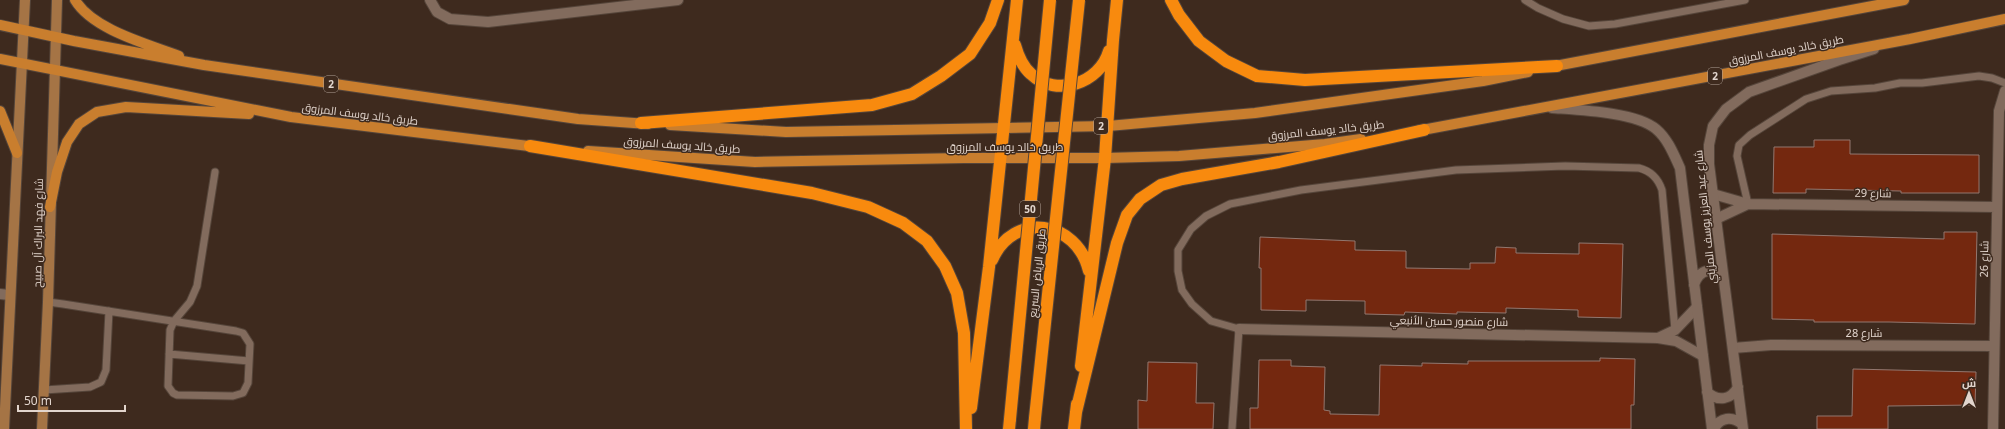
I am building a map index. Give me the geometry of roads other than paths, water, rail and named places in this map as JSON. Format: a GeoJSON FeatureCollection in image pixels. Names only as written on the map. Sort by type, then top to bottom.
{"type":"FeatureCollection","features":[{"type":"Feature","properties":{"kind":"highway"},"geometry":{"type":"LineString","coordinates":[[641,123],[872,105],[912,94],[941,76],[970,54],[990,23],[998,0]]}},
{"type":"Feature","properties":{"kind":"highway"},"geometry":{"type":"LineString","coordinates":[[969,429],[989,267],[1002,128],[1017,0]]}},
{"type":"Feature","properties":{"kind":"highway","name":"طريق الرياض السريع"},"geometry":{"type":"LineString","coordinates":[[1010,424],[1050,0]]}},
{"type":"Feature","properties":{"kind":"highway","name":"طريق الرياض السريع"},"geometry":{"type":"LineString","coordinates":[[1034,424],[1079,0]]}},
{"type":"Feature","properties":{"kind":"highway"},"geometry":{"type":"LineString","coordinates":[[1074,429],[1090,276],[1105,158],[1117,0]]}},
{"type":"Feature","properties":{"kind":"highway"},"geometry":{"type":"LineString","coordinates":[[1171,0],[1179,14],[1199,41],[1226,61],[1257,76],[1305,80],[1557,66]]}},
{"type":"Feature","properties":{"kind":"highway"},"geometry":{"type":"LineString","coordinates":[[1013,38],[1018,59],[1032,75],[1051,85],[1073,85],[1092,76],[1106,60],[1113,40]]}},
{"type":"Feature","properties":{"kind":"highway"},"geometry":{"type":"LineString","coordinates":[[1076,412],[1118,243],[1127,215],[1140,199],[1161,185],[1182,179],[1279,162],[1424,130]]}},
{"type":"Feature","properties":{"kind":"highway"},"geometry":{"type":"LineString","coordinates":[[530,146],[812,193],[868,207],[903,223],[927,241],[944,266],[957,293],[964,333],[966,429]]}},
{"type":"Feature","properties":{"kind":"highway"},"geometry":{"type":"LineString","coordinates":[[989,267],[996,250],[1009,237],[1025,229],[1044,228],[1061,233],[1076,243],[1086,258],[1090,276]]}},
{"type":"Feature","properties":{"kind":"main road"},"geometry":{"type":"LineString","coordinates":[[4,429],[5,294],[17,153],[25,0]]}},
{"type":"Feature","properties":{"kind":"main road","name":"شارع فهد البراك آل صبيح"},"geometry":{"type":"LineString","coordinates":[[42,429],[48,302],[57,0]]}},
{"type":"Feature","properties":{"kind":"main road"},"geometry":{"type":"LineString","coordinates":[[76,0],[86,13],[101,24],[204,65]]}},
{"type":"Feature","properties":{"kind":"main road","name":"طريق خالد يوسف المرزوق"},"geometry":{"type":"LineString","coordinates":[[0,26],[204,65],[578,120],[786,132],[1108,126],[1255,113],[1483,81],[1904,0]]}},
{"type":"Feature","properties":{"kind":"main road","name":"طريق خالد يوسف المرزوق"},"geometry":{"type":"LineString","coordinates":[[0,59],[22,65],[291,117],[530,146],[755,162],[964,158],[999,160],[1105,158],[1179,156],[1317,144],[1424,130],[1910,39],[2005,19]]}},
{"type":"Feature","properties":{"kind":"main road"},"geometry":{"type":"LineString","coordinates":[[50,207],[57,172],[67,142],[79,124],[97,112],[114,108],[148,108],[291,117]]}},
{"type":"Feature","properties":{"kind":"main road"},"geometry":{"type":"LineString","coordinates":[[0,111],[17,153]]}},
{"type":"Feature","properties":{"kind":"street"},"geometry":{"type":"LineString","coordinates":[[430,0],[437,12],[450,19],[488,22],[678,0]]}},
{"type":"Feature","properties":{"kind":"street","name":"شارع عبد العزيز يوسف المزيني"},"geometry":{"type":"LineString","coordinates":[[1743,426],[1713,194],[1709,146],[1713,126],[1726,109],[1749,92],[1839,60],[1910,39]]}},
{"type":"Feature","properties":{"kind":"street","name":"شارع 26"},"geometry":{"type":"LineString","coordinates":[[1993,429],[1994,346],[2000,276],[1997,207],[1999,111],[2005,91]]}},
{"type":"Feature","properties":{"kind":"street","name":"شارع عبد العزيز يوسف المزيني"},"geometry":{"type":"LineString","coordinates":[[1550,107],[1597,111],[1644,121],[1657,129],[1668,143],[1680,168],[1707,392],[1713,429]]}},
{"type":"Feature","properties":{"kind":"street","name":"شارع 29"},"geometry":{"type":"LineString","coordinates":[[1713,194],[1748,204],[1997,207]]}},
{"type":"Feature","properties":{"kind":"street","name":"شارع 29"},"geometry":{"type":"LineString","coordinates":[[1716,219],[1748,204]]}},
{"type":"Feature","properties":{"kind":"street"},"geometry":{"type":"LineString","coordinates":[[1694,285],[1699,274],[1704,271],[1716,271],[1723,280]]}},
{"type":"Feature","properties":{"kind":"street","name":"شارع منصور حسين الأنبعي"},"geometry":{"type":"LineString","coordinates":[[1658,338],[1675,330],[1697,307]]}},
{"type":"Feature","properties":{"kind":"street","name":"شارع منصور حسين الأنبعي"},"geometry":{"type":"LineString","coordinates":[[1239,329],[1658,338],[1676,341],[1703,356]]}},
{"type":"Feature","properties":{"kind":"street","name":"شارع 28"},"geometry":{"type":"LineString","coordinates":[[1733,348],[1771,345],[1994,346]]}},
{"type":"Feature","properties":{"kind":"street"},"geometry":{"type":"LineString","coordinates":[[1707,392],[1718,399],[1724,399],[1735,393],[1738,387]]}},
{"type":"Feature","properties":{"kind":"street"},"geometry":{"type":"LineString","coordinates":[[1713,429],[1724,419],[1737,420],[1743,426]]}},
{"type":"Feature","properties":{"kind":"lane"},"geometry":{"type":"LineString","coordinates":[[1525,0],[1563,19],[1589,26],[1615,24],[1745,0]]}},
{"type":"Feature","properties":{"kind":"lane"},"geometry":{"type":"LineString","coordinates":[[1748,204],[1737,156],[1740,146],[1750,135],[1806,99],[1831,91],[1875,88],[1900,83],[1922,83],[1979,76],[1992,78],[2005,84]]}},
{"type":"Feature","properties":{"kind":"lane"},"geometry":{"type":"LineString","coordinates":[[1232,429],[1239,329],[1211,321],[1192,304],[1182,290],[1178,271],[1178,250],[1191,229],[1206,216],[1230,204],[1301,190],[1456,170],[1564,166],[1639,168],[1651,173],[1660,183],[1662,190],[1675,330]]}},
{"type":"Feature","properties":{"kind":"lane"},"geometry":{"type":"LineString","coordinates":[[48,302],[174,321],[243,333],[250,344],[248,386],[240,395],[177,395],[173,393],[168,386],[170,330],[174,321],[190,302],[197,286],[216,172]]}},
{"type":"Feature","properties":{"kind":"lane"},"geometry":{"type":"LineString","coordinates":[[44,390],[90,386],[101,382],[106,370],[109,311]]}},
{"type":"Feature","properties":{"kind":"lane"},"geometry":{"type":"LineString","coordinates":[[169,354],[249,362]]}}]}
